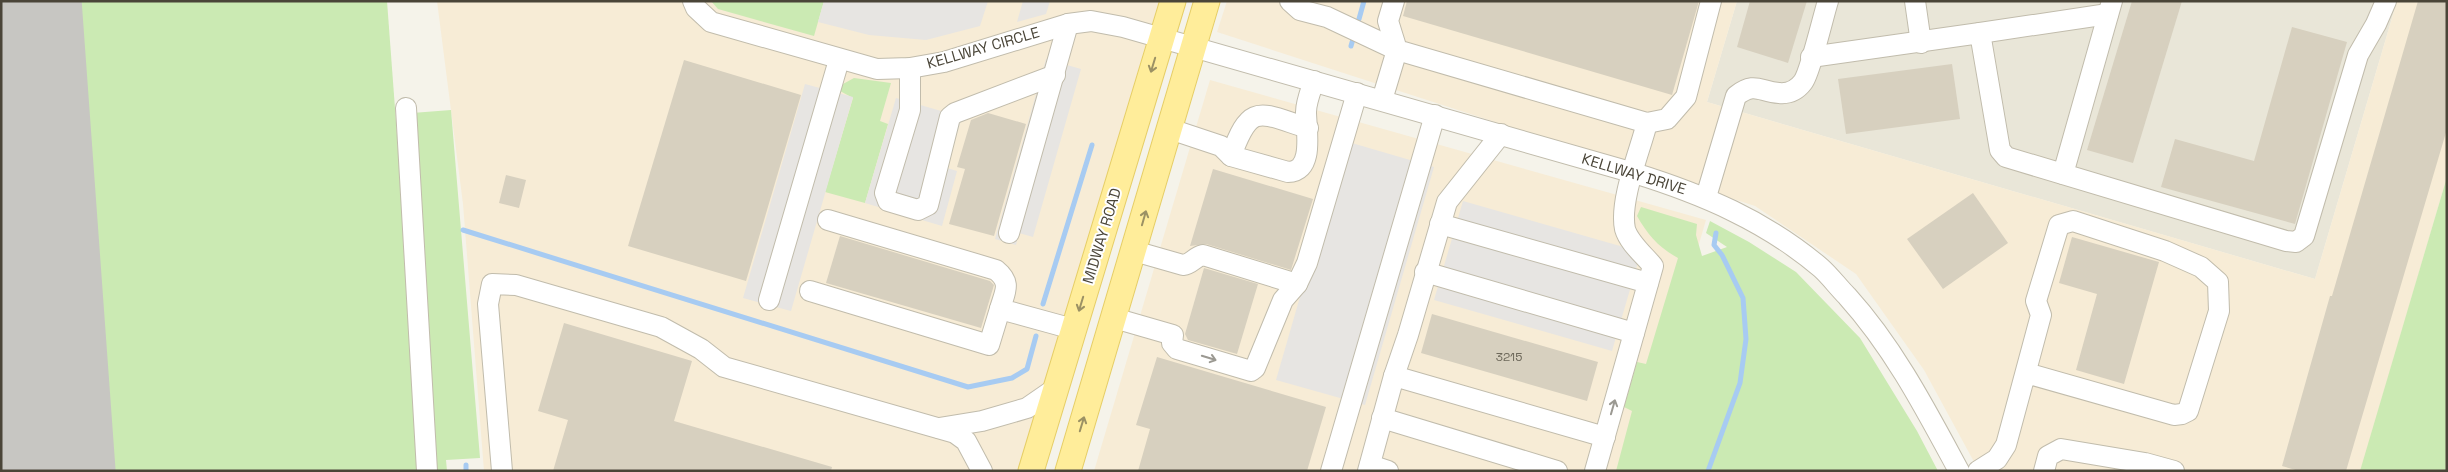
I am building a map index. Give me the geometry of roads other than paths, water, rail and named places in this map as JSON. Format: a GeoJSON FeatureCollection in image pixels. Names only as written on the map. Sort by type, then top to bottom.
{"type":"FeatureCollection","features":[{"type":"Feature","properties":{"kind":"main road","name":"MIDWAY ROAD"},"geometry":{"type":"LineString","coordinates":[[1031,471],[1172,1]]}},
{"type":"Feature","properties":{"kind":"main road"},"geometry":{"type":"LineString","coordinates":[[1068,471],[1195,47],[1207,1]]}},
{"type":"Feature","properties":{"kind":"street","name":"KELLWAY CIRCLE"},"geometry":{"type":"LineString","coordinates":[[693,1],[696,8],[712,22],[839,60],[877,69],[910,68],[944,62],[1068,24],[1091,21],[1195,47]]}},
{"type":"Feature","properties":{"kind":"street"},"geometry":{"type":"LineString","coordinates":[[1290,1],[1300,10],[1330,9],[1397,50],[1648,123],[1667,119],[1686,97],[1711,1]]}},
{"type":"Feature","properties":{"kind":"street"},"geometry":{"type":"LineString","coordinates":[[1382,100],[1397,50],[1388,21],[1394,1]]}},
{"type":"Feature","properties":{"kind":"street"},"geometry":{"type":"LineString","coordinates":[[1706,197],[1736,96],[1746,89],[1760,88],[1779,93],[1793,91],[1804,81],[1828,1]]}},
{"type":"Feature","properties":{"kind":"street"},"geometry":{"type":"LineString","coordinates":[[1915,1],[1921,43]]}},
{"type":"Feature","properties":{"kind":"street"},"geometry":{"type":"LineString","coordinates":[[1980,33],[2000,150],[2006,157],[2286,241],[2296,242],[2304,236],[2358,55],[2376,24],[2380,3]]}},
{"type":"Feature","properties":{"kind":"street"},"geometry":{"type":"LineString","coordinates":[[1811,57],[1921,43],[2110,8],[2063,174]]}},
{"type":"Feature","properties":{"kind":"street"},"geometry":{"type":"LineString","coordinates":[[1009,233],[1068,24]]}},
{"type":"Feature","properties":{"kind":"street","name":"KELLWAY DRIVE"},"geometry":{"type":"LineString","coordinates":[[1195,47],[1634,173],[1706,197],[1754,221],[1822,269],[1856,307],[1895,357],[1959,471]]}},
{"type":"Feature","properties":{"kind":"street"},"geometry":{"type":"LineString","coordinates":[[769,300],[839,60]]}},
{"type":"Feature","properties":{"kind":"street"},"geometry":{"type":"LineString","coordinates":[[910,68],[910,110],[884,193],[888,201],[918,210],[928,205],[950,117],[955,113],[1055,75]]}},
{"type":"Feature","properties":{"kind":"street"},"geometry":{"type":"LineString","coordinates":[[1170,129],[1221,146],[1231,156],[1288,172],[1296,172],[1301,167],[1306,151],[1308,128],[1306,110],[1314,81]]}},
{"type":"Feature","properties":{"kind":"street"},"geometry":{"type":"LineString","coordinates":[[1114,318],[1173,336],[1172,343],[1177,348],[1251,370],[1258,365],[1283,300],[1297,284],[1307,263],[1357,93]]}},
{"type":"Feature","properties":{"kind":"street"},"geometry":{"type":"LineString","coordinates":[[406,108],[427,471]]}},
{"type":"Feature","properties":{"kind":"street"},"geometry":{"type":"LineString","coordinates":[[1231,156],[1240,130],[1247,120],[1254,117],[1264,115],[1308,128]]}},
{"type":"Feature","properties":{"kind":"street"},"geometry":{"type":"LineString","coordinates":[[1331,471],[1435,115]]}},
{"type":"Feature","properties":{"kind":"street"},"geometry":{"type":"LineString","coordinates":[[1595,471],[1653,266],[1631,240],[1626,229],[1624,203],[1648,123]]}},
{"type":"Feature","properties":{"kind":"street"},"geometry":{"type":"LineString","coordinates":[[1375,469],[1382,418],[1447,202],[1501,134]]}},
{"type":"Feature","properties":{"kind":"street"},"geometry":{"type":"LineString","coordinates":[[810,291],[989,344],[1007,285],[1005,278],[996,270],[828,220]]}},
{"type":"Feature","properties":{"kind":"street"},"geometry":{"type":"LineString","coordinates":[[1978,471],[1997,459],[2006,445],[2041,315],[2036,301],[2059,225],[2074,221],[2165,251],[2201,267],[2218,282],[2219,311],[2188,410],[2182,414],[2174,415],[2026,373]]}},
{"type":"Feature","properties":{"kind":"street"},"geometry":{"type":"LineString","coordinates":[[1440,224],[1648,284]]}},
{"type":"Feature","properties":{"kind":"street"},"geometry":{"type":"LineString","coordinates":[[1134,251],[1183,265],[1188,264],[1195,256],[1203,255],[1297,284]]}},
{"type":"Feature","properties":{"kind":"street"},"geometry":{"type":"LineString","coordinates":[[1426,272],[1634,333]]}},
{"type":"Feature","properties":{"kind":"street"},"geometry":{"type":"LineString","coordinates":[[502,471],[488,304],[492,284],[516,285],[661,327],[701,349],[724,367],[955,434],[966,441],[982,471]]}},
{"type":"Feature","properties":{"kind":"street"},"geometry":{"type":"LineString","coordinates":[[1000,309],[1073,329]]}},
{"type":"Feature","properties":{"kind":"street"},"geometry":{"type":"LineString","coordinates":[[1394,376],[1605,438]]}},
{"type":"Feature","properties":{"kind":"street"},"geometry":{"type":"LineString","coordinates":[[939,428],[982,421],[1027,408],[1056,388]]}},
{"type":"Feature","properties":{"kind":"street"},"geometry":{"type":"LineString","coordinates":[[1382,418],[1557,471]]}},
{"type":"Feature","properties":{"kind":"street"},"geometry":{"type":"LineString","coordinates":[[2044,471],[2048,456],[2061,449],[2146,463],[2174,471]]}},
{"type":"Feature","properties":{"kind":"waterway"},"geometry":{"type":"LineString","coordinates":[[1359,19],[1364,1]]}},
{"type":"Feature","properties":{"kind":"waterway"},"geometry":{"type":"LineString","coordinates":[[1351,46],[1353,39]]}},
{"type":"Feature","properties":{"kind":"waterway"},"geometry":{"type":"LineString","coordinates":[[1043,304],[1092,145]]}},
{"type":"Feature","properties":{"kind":"waterway"},"geometry":{"type":"LineString","coordinates":[[463,230],[968,387],[1012,378],[1027,369],[1036,336]]}},
{"type":"Feature","properties":{"kind":"waterway"},"geometry":{"type":"LineString","coordinates":[[1708,471],[1740,383],[1746,339],[1743,298],[1722,255],[1714,245],[1716,233]]}},
{"type":"Feature","properties":{"kind":"waterway"},"geometry":{"type":"LineString","coordinates":[[466,465],[466,471]]}}]}
